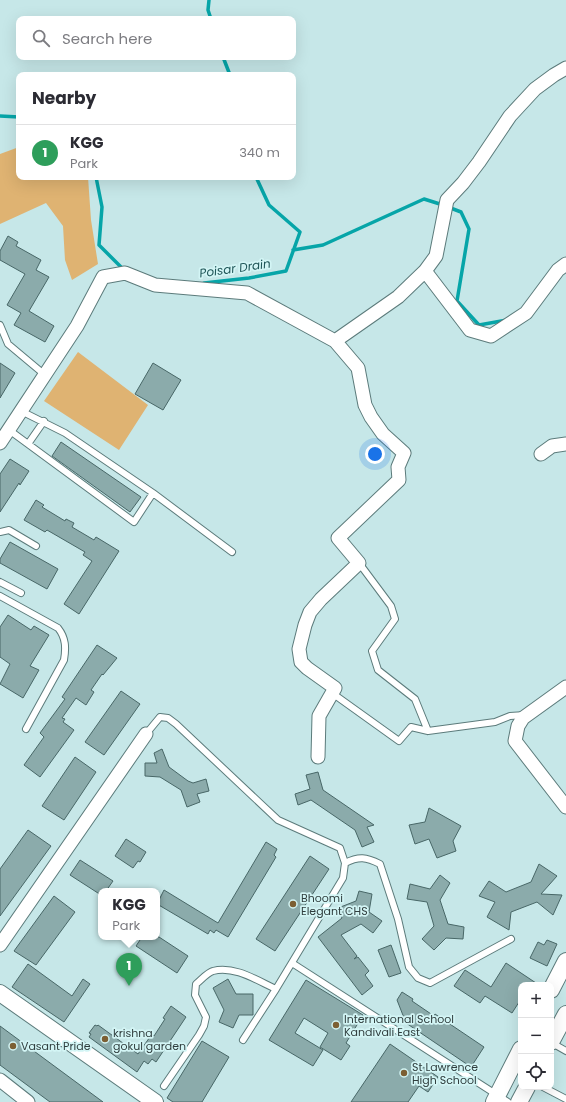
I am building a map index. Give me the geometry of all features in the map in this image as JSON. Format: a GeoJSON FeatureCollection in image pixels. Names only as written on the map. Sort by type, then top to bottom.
{"type":"FeatureCollection","features":[{"type":"Feature","properties":{"kind":"street"},"geometry":{"type":"LineString","coordinates":[[335,341],[398,297],[425,271],[436,256],[448,200],[479,162],[510,116],[535,90],[554,75],[566,68]]}},
{"type":"Feature","properties":{"kind":"street"},"geometry":{"type":"LineString","coordinates":[[425,271],[470,330],[491,336],[526,313],[558,270],[566,264]]}},
{"type":"Feature","properties":{"kind":"street"},"geometry":{"type":"LineString","coordinates":[[0,443],[77,326],[103,277],[125,273],[155,285],[247,293],[335,341],[358,368],[365,405],[371,417],[383,434],[404,453],[398,467],[399,480],[338,538],[359,563],[321,599],[310,612],[304,625],[299,649],[301,662],[335,688],[318,716],[318,758]]}},
{"type":"Feature","properties":{"kind":"street"},"geometry":{"type":"LineString","coordinates":[[541,454],[552,446],[566,444]]}},
{"type":"Feature","properties":{"kind":"street"},"geometry":{"type":"LineString","coordinates":[[566,687],[523,718],[518,726],[515,741],[566,807]]}},
{"type":"Feature","properties":{"kind":"street"},"geometry":{"type":"LineString","coordinates":[[0,945],[146,734]]}},
{"type":"Feature","properties":{"kind":"street"},"geometry":{"type":"LineString","coordinates":[[554,984],[566,961]]}},
{"type":"Feature","properties":{"kind":"street"},"geometry":{"type":"LineString","coordinates":[[0,993],[155,1102]]}},
{"type":"Feature","properties":{"kind":"street"},"geometry":{"type":"LineString","coordinates":[[554,1037],[566,1014]]}},
{"type":"Feature","properties":{"kind":"street"},"geometry":{"type":"LineString","coordinates":[[500,1100],[519,1054]]}},
{"type":"Feature","properties":{"kind":"street"},"geometry":{"type":"LineString","coordinates":[[0,1080],[28,1102]]}},
{"type":"Feature","properties":{"kind":"street"},"geometry":{"type":"LineString","coordinates":[[519,1102],[525,1090]]}},
{"type":"Feature","properties":{"kind":"lane"},"geometry":{"type":"LineString","coordinates":[[0,325],[8,344],[44,375]]}},
{"type":"Feature","properties":{"kind":"lane"},"geometry":{"type":"LineString","coordinates":[[21,411],[66,433],[153,493],[232,552]]}},
{"type":"Feature","properties":{"kind":"lane"},"geometry":{"type":"LineString","coordinates":[[28,444],[44,422]]}},
{"type":"Feature","properties":{"kind":"lane"},"geometry":{"type":"LineString","coordinates":[[9,430],[134,522],[153,493]]}},
{"type":"Feature","properties":{"kind":"lane"},"geometry":{"type":"LineString","coordinates":[[0,532],[8,530],[36,546]]}},
{"type":"Feature","properties":{"kind":"lane"},"geometry":{"type":"LineString","coordinates":[[359,563],[392,606],[395,619],[372,651],[378,670],[415,699],[428,731]]}},
{"type":"Feature","properties":{"kind":"lane"},"geometry":{"type":"LineString","coordinates":[[0,582],[21,593]]}},
{"type":"Feature","properties":{"kind":"lane"},"geometry":{"type":"LineString","coordinates":[[0,596],[58,628],[62,633],[66,648],[64,660],[26,729]]}},
{"type":"Feature","properties":{"kind":"lane"},"geometry":{"type":"LineString","coordinates":[[332,693],[356,712],[399,741],[411,727],[428,731],[495,722],[510,716],[528,714]]}},
{"type":"Feature","properties":{"kind":"lane"},"geometry":{"type":"LineString","coordinates":[[146,734],[160,717],[168,718],[278,820],[340,848],[345,863],[343,878],[276,989],[243,1040]]}},
{"type":"Feature","properties":{"kind":"lane"},"geometry":{"type":"LineString","coordinates":[[345,863],[354,859],[369,858],[380,864],[398,919],[410,967],[418,978],[430,982],[511,939]]}},
{"type":"Feature","properties":{"kind":"lane"},"geometry":{"type":"LineString","coordinates":[[292,963],[500,1100]]}},
{"type":"Feature","properties":{"kind":"lane"},"geometry":{"type":"LineString","coordinates":[[164,1086],[204,1026],[206,1017],[195,995],[196,984],[212,971],[225,970],[238,972],[276,989]]}},
{"type":"Feature","properties":{"kind":"lane"},"geometry":{"type":"LineString","coordinates":[[554,1045],[566,1051]]}},
{"type":"Feature","properties":{"kind":"lane"},"geometry":{"type":"LineString","coordinates":[[549,1090],[566,1099]]}},
{"type":"Feature","properties":{"kind":"shaded area"},"geometry":{"type":"Polygon","coordinates":[[[16,148],[16,180],[88,180],[91,220],[98,264],[72,280],[65,260],[63,226],[46,203],[0,224],[0,154],[16,148]]]}},
{"type":"Feature","properties":{"kind":"shaded area"},"geometry":{"type":"Polygon","coordinates":[[[78,352],[148,405],[119,450],[44,401],[78,352]]]}},
{"type":"Feature","properties":{"kind":"building"},"geometry":{"type":"Polygon","coordinates":[[[8,236],[18,242],[16,246],[41,260],[36,270],[49,277],[29,311],[54,326],[45,342],[14,325],[21,313],[7,305],[25,274],[0,260],[0,251],[8,236]]]}},
{"type":"Feature","properties":{"kind":"building"},"geometry":{"type":"Polygon","coordinates":[[[0,363],[15,373],[0,398],[0,363]]]}},
{"type":"Feature","properties":{"kind":"building"},"geometry":{"type":"Polygon","coordinates":[[[153,363],[181,380],[163,410],[135,394],[153,363]]]}},
{"type":"Feature","properties":{"kind":"building"},"geometry":{"type":"Polygon","coordinates":[[[61,442],[141,497],[130,512],[52,456],[61,442]]]}},
{"type":"Feature","properties":{"kind":"building"},"geometry":{"type":"Polygon","coordinates":[[[10,459],[29,471],[20,485],[19,483],[0,512],[0,474],[10,459]]]}},
{"type":"Feature","properties":{"kind":"building"},"geometry":{"type":"Polygon","coordinates":[[[36,500],[44,505],[42,507],[65,521],[66,519],[74,523],[72,527],[94,540],[96,537],[119,551],[79,614],[64,604],[92,561],[83,555],[85,552],[47,530],[45,532],[24,520],[36,500]]]}},
{"type":"Feature","properties":{"kind":"building"},"geometry":{"type":"Polygon","coordinates":[[[10,542],[58,569],[47,589],[0,563],[0,559],[10,542]]]}},
{"type":"Feature","properties":{"kind":"building"},"geometry":{"type":"Polygon","coordinates":[[[8,615],[31,630],[34,626],[49,635],[30,666],[39,670],[23,698],[0,684],[10,664],[0,657],[0,627],[8,615]]]}},
{"type":"Feature","properties":{"kind":"building"},"geometry":{"type":"Polygon","coordinates":[[[97,645],[117,658],[103,675],[102,674],[91,690],[94,692],[86,705],[76,698],[62,718],[65,719],[63,722],[74,730],[40,777],[24,765],[44,737],[40,733],[65,699],[62,697],[97,645]]]}},
{"type":"Feature","properties":{"kind":"building"},"geometry":{"type":"Polygon","coordinates":[[[121,691],[140,704],[104,755],[85,742],[121,691]]]}},
{"type":"Feature","properties":{"kind":"building"},"geometry":{"type":"Polygon","coordinates":[[[162,749],[169,767],[188,781],[193,783],[206,779],[209,791],[197,794],[200,802],[187,807],[181,790],[160,777],[145,776],[145,763],[157,763],[154,753],[162,749]]]}},
{"type":"Feature","properties":{"kind":"building"},"geometry":{"type":"Polygon","coordinates":[[[75,757],[96,772],[64,820],[42,806],[75,757]]]}},
{"type":"Feature","properties":{"kind":"building"},"geometry":{"type":"Polygon","coordinates":[[[318,772],[323,790],[374,825],[367,827],[374,842],[362,847],[355,830],[311,800],[298,805],[295,794],[310,789],[306,775],[318,772]]]}},
{"type":"Feature","properties":{"kind":"building"},"geometry":{"type":"Polygon","coordinates":[[[429,808],[461,826],[453,841],[456,851],[437,858],[429,839],[415,844],[409,825],[425,822],[429,808]]]}},
{"type":"Feature","properties":{"kind":"building"},"geometry":{"type":"Polygon","coordinates":[[[28,830],[51,846],[0,916],[0,869],[28,830]]]}},
{"type":"Feature","properties":{"kind":"building"},"geometry":{"type":"Polygon","coordinates":[[[126,839],[146,852],[140,862],[138,861],[133,868],[115,856],[126,839]]]}},
{"type":"Feature","properties":{"kind":"building"},"geometry":{"type":"Polygon","coordinates":[[[266,842],[277,849],[274,855],[276,857],[228,937],[216,930],[214,933],[210,930],[208,934],[160,906],[160,898],[164,890],[218,923],[266,842]]]}},
{"type":"Feature","properties":{"kind":"building","name":"Bhoomi Elegant CHS"},"geometry":{"type":"Polygon","coordinates":[[[310,856],[329,869],[275,951],[256,939],[310,856]]]}},
{"type":"Feature","properties":{"kind":"building"},"geometry":{"type":"Polygon","coordinates":[[[80,860],[113,881],[108,888],[98,888],[98,893],[70,875],[80,860]]]}},
{"type":"Feature","properties":{"kind":"building"},"geometry":{"type":"Polygon","coordinates":[[[539,864],[557,876],[541,894],[562,895],[553,915],[537,902],[511,912],[509,930],[487,917],[495,902],[479,896],[489,881],[506,892],[531,882],[539,864]]]}},
{"type":"Feature","properties":{"kind":"building"},"geometry":{"type":"Polygon","coordinates":[[[440,875],[450,883],[440,900],[448,924],[464,927],[463,939],[446,938],[434,950],[422,939],[434,926],[427,902],[407,899],[410,884],[430,889],[440,875]]]}},
{"type":"Feature","properties":{"kind":"building"},"geometry":{"type":"Polygon","coordinates":[[[359,891],[372,894],[369,912],[382,921],[373,933],[361,924],[341,935],[357,956],[354,959],[358,957],[369,971],[365,975],[373,986],[362,995],[318,937],[342,918],[338,908],[356,901],[359,891]]]}},
{"type":"Feature","properties":{"kind":"building"},"geometry":{"type":"Polygon","coordinates":[[[54,896],[75,912],[36,965],[14,951],[54,896]]]}},
{"type":"Feature","properties":{"kind":"building"},"geometry":{"type":"Polygon","coordinates":[[[160,938],[188,956],[177,973],[136,946],[140,940],[160,940],[160,938]]]}},
{"type":"Feature","properties":{"kind":"building"},"geometry":{"type":"Polygon","coordinates":[[[547,940],[557,944],[547,966],[530,958],[538,942],[544,945],[547,940]]]}},
{"type":"Feature","properties":{"kind":"building"},"geometry":{"type":"Polygon","coordinates":[[[391,945],[401,973],[389,977],[378,950],[391,945]]]}},
{"type":"Feature","properties":{"kind":"building"},"geometry":{"type":"Polygon","coordinates":[[[506,963],[534,982],[518,982],[518,1004],[512,1013],[485,996],[480,1003],[454,986],[465,970],[491,987],[506,963]]]}},
{"type":"Feature","properties":{"kind":"building"},"geometry":{"type":"Polygon","coordinates":[[[28,964],[72,996],[83,979],[90,984],[64,1022],[12,987],[28,964]]]}},
{"type":"Feature","properties":{"kind":"building"},"geometry":{"type":"Polygon","coordinates":[[[228,979],[236,994],[253,994],[253,1015],[239,1015],[233,1028],[219,1022],[224,1010],[213,988],[228,979]]]}},
{"type":"Feature","properties":{"kind":"building","name":"International School Kandivali East"},"geometry":{"type":"Polygon","coordinates":[[[306,980],[363,1015],[346,1043],[350,1046],[341,1060],[320,1047],[328,1033],[304,1018],[295,1033],[323,1050],[313,1066],[269,1040],[306,980]]]}},
{"type":"Feature","properties":{"kind":"building"},"geometry":{"type":"Polygon","coordinates":[[[402,992],[434,1016],[435,1014],[484,1047],[471,1067],[406,1023],[397,1000],[402,992]]]}},
{"type":"Feature","properties":{"kind":"building","name":"krishna gokul garden"},"geometry":{"type":"Polygon","coordinates":[[[171,1006],[186,1017],[156,1062],[152,1059],[148,1064],[144,1061],[137,1072],[89,1037],[91,1034],[89,1033],[95,1025],[98,1025],[138,1054],[152,1034],[154,1036],[171,1006]]]}},
{"type":"Feature","properties":{"kind":"building","name":"Vasant Pride"},"geometry":{"type":"Polygon","coordinates":[[[0,1026],[103,1102],[50,1102],[0,1065],[0,1026]]]}},
{"type":"Feature","properties":{"kind":"building"},"geometry":{"type":"Polygon","coordinates":[[[202,1041],[229,1057],[202,1102],[173,1102],[167,1098],[202,1041]]]}},
{"type":"Feature","properties":{"kind":"building","name":"St Lawrence High School"},"geometry":{"type":"Polygon","coordinates":[[[390,1044],[438,1077],[428,1092],[419,1086],[408,1102],[351,1102],[390,1044]]]}},
{"type":"Feature","properties":{"kind":"waterway","name":"Poisar Drain"},"geometry":{"type":"LineString","coordinates":[[209,0],[208,10],[210,16]]}},
{"type":"Feature","properties":{"kind":"waterway","name":"Poisar Drain"},"geometry":{"type":"LineString","coordinates":[[224,60],[229,72]]}},
{"type":"Feature","properties":{"kind":"waterway"},"geometry":{"type":"LineString","coordinates":[[0,116],[16,117]]}},
{"type":"Feature","properties":{"kind":"waterway"},"geometry":{"type":"LineString","coordinates":[[97,180],[102,207],[99,245],[123,269]]}},
{"type":"Feature","properties":{"kind":"waterway","name":"Poisar Drain"},"geometry":{"type":"LineString","coordinates":[[204,283],[249,278],[286,271],[300,232],[269,205],[257,180]]}},
{"type":"Feature","properties":{"kind":"waterway"},"geometry":{"type":"LineString","coordinates":[[293,250],[323,245],[424,199],[443,205]]}},
{"type":"Feature","properties":{"kind":"waterway"},"geometry":{"type":"LineString","coordinates":[[448,207],[461,212],[469,229],[457,301],[479,325],[507,320]]}},
{"type":"Feature","properties":{"kind":"place","name":"Bhoomi Elegant CHS"},"geometry":{"type":"Point","coordinates":[293,904]}},
{"type":"Feature","properties":{"kind":"place","name":"KGG"},"geometry":{"type":"Point","coordinates":[129,986]}},
{"type":"Feature","properties":{"kind":"place","name":"International School Kandivali East"},"geometry":{"type":"Point","coordinates":[336,1025]}},
{"type":"Feature","properties":{"kind":"place","name":"krishna gokul garden"},"geometry":{"type":"Point","coordinates":[105,1039]}},
{"type":"Feature","properties":{"kind":"place","name":"Vasant Pride"},"geometry":{"type":"Point","coordinates":[13,1046]}},
{"type":"Feature","properties":{"kind":"place","name":"St Lawrence High School"},"geometry":{"type":"Point","coordinates":[404,1073]}}]}
